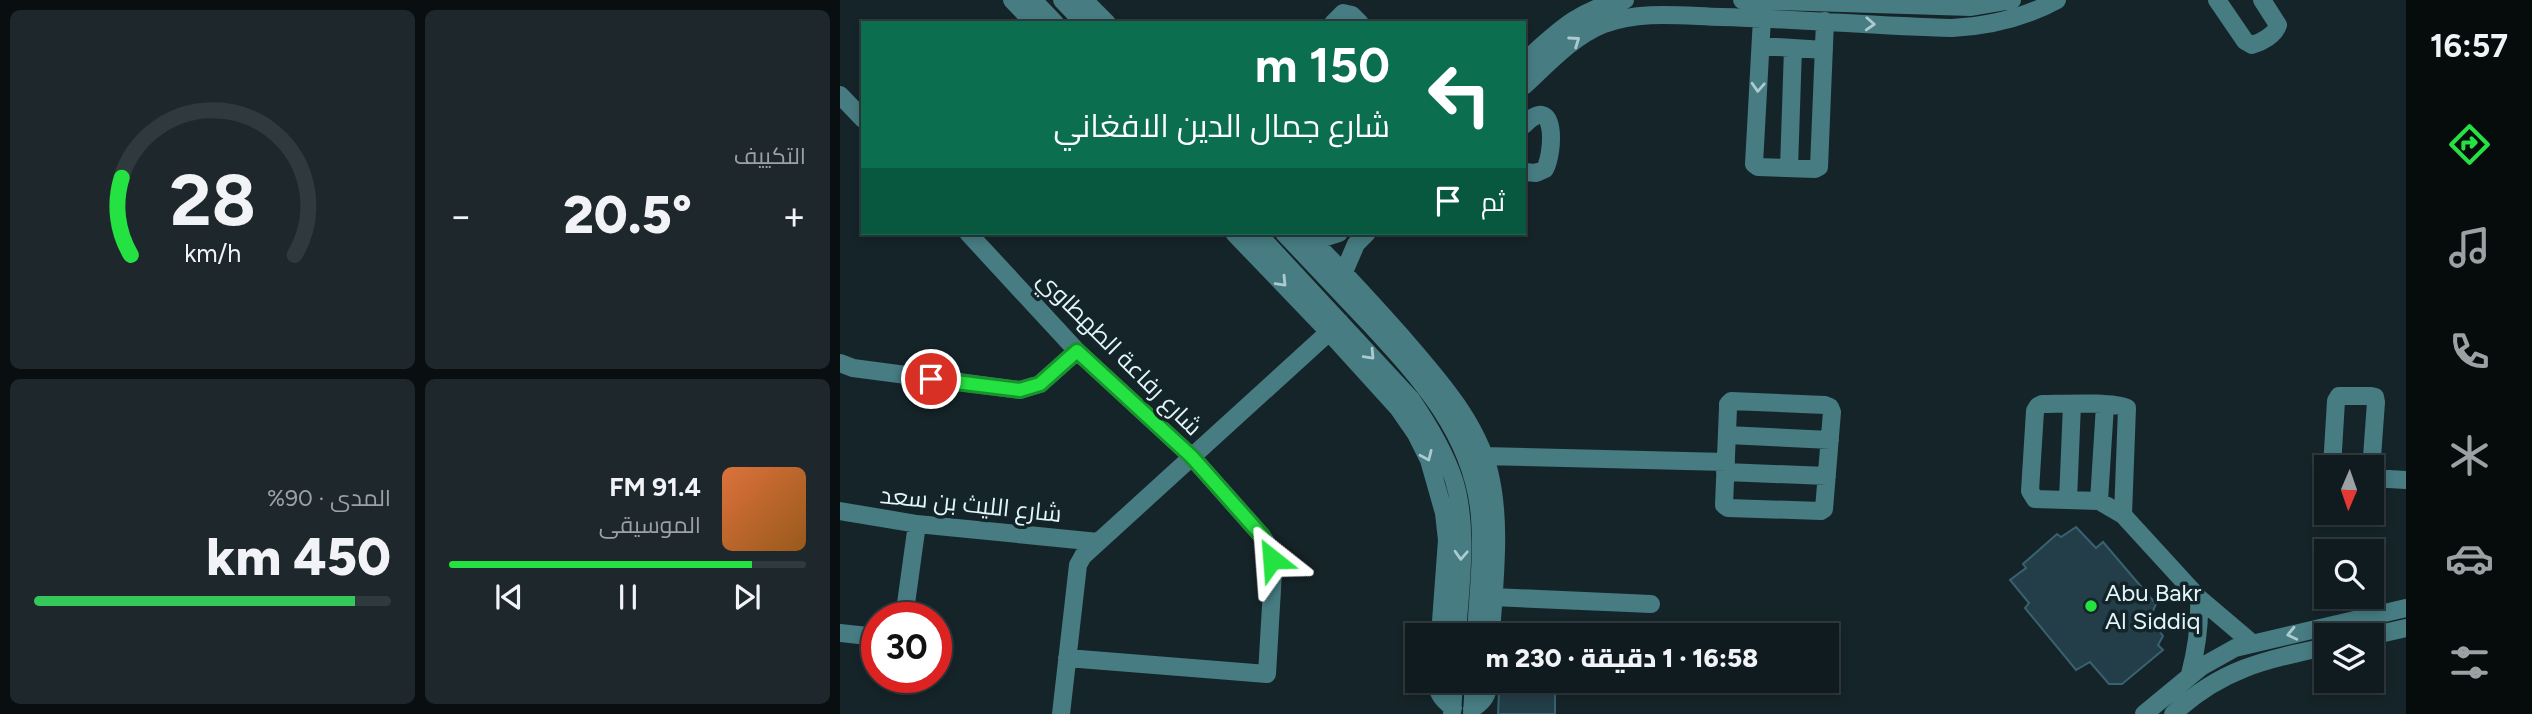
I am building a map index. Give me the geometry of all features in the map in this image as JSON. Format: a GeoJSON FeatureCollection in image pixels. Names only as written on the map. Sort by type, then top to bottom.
{"type":"FeatureCollection","features":[{"type":"Feature","properties":{"kind":"street"},"geometry":{"type":"LineString","coordinates":[[1012,0],[1032,21]]}},
{"type":"Feature","properties":{"kind":"street"},"geometry":{"type":"LineString","coordinates":[[1033,0],[1053,21]]}},
{"type":"Feature","properties":{"kind":"street"},"geometry":{"type":"LineString","coordinates":[[1062,0],[1082,21]]}},
{"type":"Feature","properties":{"kind":"street"},"geometry":{"type":"LineString","coordinates":[[1084,0],[1105,21]]}},
{"type":"Feature","properties":{"kind":"street"},"geometry":{"type":"LineString","coordinates":[[1526,60],[1549,37],[1581,15],[1625,0]]}},
{"type":"Feature","properties":{"kind":"street"},"geometry":{"type":"LineString","coordinates":[[1742,0],[1795,11],[1825,21],[1931,27],[1972,27],[2012,19],[2057,0]]}},
{"type":"Feature","properties":{"kind":"street"},"geometry":{"type":"LineString","coordinates":[[1526,84],[1579,38],[1616,20],[1656,15],[1762,18],[1795,11],[1885,2],[1970,7],[2012,0]]}},
{"type":"Feature","properties":{"kind":"street"},"geometry":{"type":"LineString","coordinates":[[2217,0],[2245,41],[2252,45],[2276,31],[2278,25],[2262,0]]}},
{"type":"Feature","properties":{"kind":"street"},"geometry":{"type":"LineString","coordinates":[[1335,21],[1343,13],[1352,15],[1358,21]]}},
{"type":"Feature","properties":{"kind":"street"},"geometry":{"type":"LineString","coordinates":[[1762,18],[1754,164],[1758,167],[1819,167],[1825,21]]}},
{"type":"Feature","properties":{"kind":"street"},"geometry":{"type":"LineString","coordinates":[[1761,46],[1824,50]]}},
{"type":"Feature","properties":{"kind":"street"},"geometry":{"type":"LineString","coordinates":[[1789,168],[1793,48]]}},
{"type":"Feature","properties":{"kind":"street"},"geometry":{"type":"LineString","coordinates":[[840,95],[861,118]]}},
{"type":"Feature","properties":{"kind":"street"},"geometry":{"type":"LineString","coordinates":[[1526,123],[1539,114],[1547,117],[1551,124],[1548,163],[1545,169],[1536,173],[1526,172]]}},
{"type":"Feature","properties":{"kind":"street","name":"شارع رفاعة الطهطاوي"},"geometry":{"type":"LineString","coordinates":[[970,235],[1077,351],[1192,457],[1269,547],[1273,572],[1267,674],[1067,658]]}},
{"type":"Feature","properties":{"kind":"street"},"geometry":{"type":"LineString","coordinates":[[1236,235],[1410,399],[1430,426],[1454,481],[1461,530],[1457,623]]}},
{"type":"Feature","properties":{"kind":"street"},"geometry":{"type":"LineString","coordinates":[[1259,235],[1398,408],[1416,434],[1429,460],[1444,513],[1447,540],[1441,623]]}},
{"type":"Feature","properties":{"kind":"street"},"geometry":{"type":"LineString","coordinates":[[1286,235],[1426,386],[1447,416],[1461,444],[1473,476],[1479,508],[1481,542],[1477,623]]}},
{"type":"Feature","properties":{"kind":"street"},"geometry":{"type":"LineString","coordinates":[[1344,272],[1356,244],[1365,235]]}},
{"type":"Feature","properties":{"kind":"street"},"geometry":{"type":"LineString","coordinates":[[1310,237],[1344,272],[1457,402],[1484,456],[1495,505],[1492,623]]}},
{"type":"Feature","properties":{"kind":"street"},"geometry":{"type":"LineString","coordinates":[[1061,714],[1077,565],[1098,542],[1334,327]]}},
{"type":"Feature","properties":{"kind":"street"},"geometry":{"type":"LineString","coordinates":[[840,363],[853,368],[1020,390],[1040,384],[1077,351]]}},
{"type":"Feature","properties":{"kind":"street"},"geometry":{"type":"LineString","coordinates":[[2333,455],[2336,401],[2339,396],[2375,397],[2372,455]]}},
{"type":"Feature","properties":{"kind":"street"},"geometry":{"type":"LineString","coordinates":[[1731,401],[1830,407],[1832,412],[1824,509],[1728,508],[1724,505],[1727,435],[1728,404],[1731,401]]}},
{"type":"Feature","properties":{"kind":"street"},"geometry":{"type":"LineString","coordinates":[[2068,500],[2071,404]]}},
{"type":"Feature","properties":{"kind":"street"},"geometry":{"type":"LineString","coordinates":[[2099,501],[2105,405]]}},
{"type":"Feature","properties":{"kind":"street"},"geometry":{"type":"LineString","coordinates":[[2123,515],[2129,413],[2124,405],[2038,406],[2035,411],[2030,491],[2035,499],[2099,501],[2123,515],[2199,598],[2252,643]]}},
{"type":"Feature","properties":{"kind":"street"},"geometry":{"type":"LineString","coordinates":[[1727,435],[1830,440]]}},
{"type":"Feature","properties":{"kind":"street"},"geometry":{"type":"LineString","coordinates":[[1484,456],[1726,467],[1827,476]]}},
{"type":"Feature","properties":{"kind":"street"},"geometry":{"type":"LineString","coordinates":[[2384,479],[2406,480]]}},
{"type":"Feature","properties":{"kind":"street","name":"شارع الليث بن سعد"},"geometry":{"type":"LineString","coordinates":[[840,511],[917,524],[1098,542]]}},
{"type":"Feature","properties":{"kind":"street"},"geometry":{"type":"LineString","coordinates":[[906,602],[917,524]]}},
{"type":"Feature","properties":{"kind":"street"},"geometry":{"type":"LineString","coordinates":[[1493,597],[1651,604]]}},
{"type":"Feature","properties":{"kind":"street"},"geometry":{"type":"LineString","coordinates":[[2190,674],[2200,626],[2199,598]]}},
{"type":"Feature","properties":{"kind":"street"},"geometry":{"type":"LineString","coordinates":[[2144,714],[2190,674],[2219,655],[2252,643],[2406,608]]}},
{"type":"Feature","properties":{"kind":"street"},"geometry":{"type":"LineString","coordinates":[[2384,633],[2406,628]]}},
{"type":"Feature","properties":{"kind":"street"},"geometry":{"type":"LineString","coordinates":[[840,633],[861,635]]}},
{"type":"Feature","properties":{"kind":"street"},"geometry":{"type":"LineString","coordinates":[[2173,714],[2189,699],[2244,667],[2314,649]]}},
{"type":"Feature","properties":{"kind":"street"},"geometry":{"type":"LineString","coordinates":[[1439,693],[1452,711]]}},
{"type":"Feature","properties":{"kind":"street"},"geometry":{"type":"LineString","coordinates":[[1452,711],[1453,693]]}},
{"type":"Feature","properties":{"kind":"street"},"geometry":{"type":"LineString","coordinates":[[1472,711],[1473,693]]}},
{"type":"Feature","properties":{"kind":"street"},"geometry":{"type":"LineString","coordinates":[[1472,711],[1482,703],[1488,693]]}},
{"type":"Feature","properties":{"kind":"building","name":"Abu Bakr Al Siddiq"},"geometry":{"type":"Polygon","coordinates":[[[2076,527],[2096,548],[2103,542],[2156,604],[2150,618],[2163,636],[2158,645],[2163,650],[2122,684],[2109,684],[2090,662],[2076,670],[2025,608],[2029,603],[2010,580],[2026,568],[2023,564],[2057,534],[2061,537],[2076,527]]]}},
{"type":"Feature","properties":{"kind":"building"},"geometry":{"type":"Polygon","coordinates":[[[1499,693],[1555,694],[1555,714],[1498,714],[1499,693]]]}},
{"type":"Feature","properties":{"kind":"place","name":"Abu Bakr Al Siddiq"},"geometry":{"type":"Point","coordinates":[2091,606]}},
{"type":"Feature","properties":{"kind":"route"},"geometry":{"type":"LineString","coordinates":[[931,379],[1020,390],[1040,384],[1077,351],[1192,457],[1262,536],[1272,559]]}}]}
